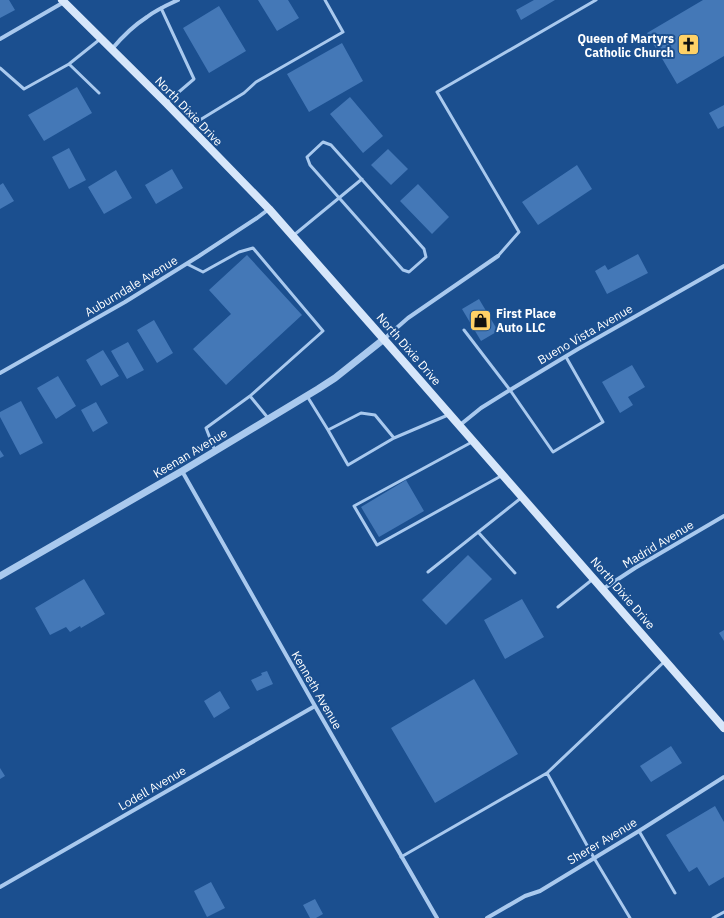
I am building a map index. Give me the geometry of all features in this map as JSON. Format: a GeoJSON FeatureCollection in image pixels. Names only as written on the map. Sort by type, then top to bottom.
{"type":"FeatureCollection","features":[{"type":"Feature","properties":{"kind":"main road","name":"North Dixie Drive"},"geometry":{"type":"LineString","coordinates":[[63,1],[166,103],[269,209],[503,474],[724,728]]}},
{"type":"Feature","properties":{"kind":"street"},"geometry":{"type":"LineString","coordinates":[[112,50],[123,36],[137,24],[148,16],[178,0]]}},
{"type":"Feature","properties":{"kind":"street"},"geometry":{"type":"LineString","coordinates":[[0,39],[63,1]]}},
{"type":"Feature","properties":{"kind":"street","name":"Auburndale Avenue"},"geometry":{"type":"LineString","coordinates":[[0,373],[125,302],[187,264],[269,209]]}},
{"type":"Feature","properties":{"kind":"street"},"geometry":{"type":"LineString","coordinates":[[384,339],[408,318],[498,256]]}},
{"type":"Feature","properties":{"kind":"street","name":"Bueno Vista Avenue"},"geometry":{"type":"LineString","coordinates":[[460,426],[481,408],[566,356],[724,266]]}},
{"type":"Feature","properties":{"kind":"street","name":"Keenan Avenue"},"geometry":{"type":"LineString","coordinates":[[0,576],[182,471],[307,396],[335,378],[384,339]]}},
{"type":"Feature","properties":{"kind":"street","name":"Kenneth Avenue"},"geometry":{"type":"LineString","coordinates":[[182,471],[437,918]]}},
{"type":"Feature","properties":{"kind":"street","name":"Madrid Avenue"},"geometry":{"type":"LineString","coordinates":[[603,589],[635,568],[724,516]]}},
{"type":"Feature","properties":{"kind":"street","name":"Lodell Avenue"},"geometry":{"type":"LineString","coordinates":[[0,887],[315,706]]}},
{"type":"Feature","properties":{"kind":"street","name":"Sherer Avenue"},"geometry":{"type":"LineString","coordinates":[[488,918],[525,896],[540,891],[724,777]]}},
{"type":"Feature","properties":{"kind":"lane"},"geometry":{"type":"LineString","coordinates":[[189,127],[244,93],[256,82],[343,32],[325,0]]}},
{"type":"Feature","properties":{"kind":"lane"},"geometry":{"type":"LineString","coordinates":[[498,256],[519,232],[437,92],[596,0]]}},
{"type":"Feature","properties":{"kind":"lane"},"geometry":{"type":"LineString","coordinates":[[162,8],[194,79],[166,103]]}},
{"type":"Feature","properties":{"kind":"lane"},"geometry":{"type":"LineString","coordinates":[[0,68],[24,89],[69,64],[101,38]]}},
{"type":"Feature","properties":{"kind":"lane"},"geometry":{"type":"LineString","coordinates":[[69,64],[99,93]]}},
{"type":"Feature","properties":{"kind":"lane"},"geometry":{"type":"LineString","coordinates":[[324,142],[331,145],[424,248],[426,256],[408,272],[403,270],[340,198],[310,164],[307,157],[324,142]]}},
{"type":"Feature","properties":{"kind":"lane"},"geometry":{"type":"LineString","coordinates":[[293,236],[362,179]]}},
{"type":"Feature","properties":{"kind":"lane"},"geometry":{"type":"LineString","coordinates":[[187,264],[203,272],[239,252],[253,248],[324,331],[250,396],[206,428],[214,451]]}},
{"type":"Feature","properties":{"kind":"lane"},"geometry":{"type":"LineString","coordinates":[[464,330],[510,390],[553,452],[603,422],[566,356]]}},
{"type":"Feature","properties":{"kind":"lane"},"geometry":{"type":"LineString","coordinates":[[250,396],[268,419]]}},
{"type":"Feature","properties":{"kind":"lane"},"geometry":{"type":"LineString","coordinates":[[307,396],[348,465],[394,438],[450,414]]}},
{"type":"Feature","properties":{"kind":"lane"},"geometry":{"type":"LineString","coordinates":[[328,430],[361,413],[375,415],[394,438]]}},
{"type":"Feature","properties":{"kind":"lane"},"geometry":{"type":"LineString","coordinates":[[474,441],[354,506],[377,545],[503,474]]}},
{"type":"Feature","properties":{"kind":"lane"},"geometry":{"type":"LineString","coordinates":[[428,572],[522,497]]}},
{"type":"Feature","properties":{"kind":"lane"},"geometry":{"type":"LineString","coordinates":[[478,532],[515,573]]}},
{"type":"Feature","properties":{"kind":"lane"},"geometry":{"type":"LineString","coordinates":[[558,606],[594,578]]}},
{"type":"Feature","properties":{"kind":"lane"},"geometry":{"type":"LineString","coordinates":[[401,857],[547,773],[665,661]]}},
{"type":"Feature","properties":{"kind":"lane"},"geometry":{"type":"LineString","coordinates":[[547,773],[594,858],[630,918]]}},
{"type":"Feature","properties":{"kind":"lane"},"geometry":{"type":"LineString","coordinates":[[639,830],[675,893]]}},
{"type":"Feature","properties":{"kind":"lane"},"geometry":{"type":"LineString","coordinates":[[713,918],[724,912]]}},
{"type":"Feature","properties":{"kind":"building"},"geometry":{"type":"Polygon","coordinates":[[[0,0],[9,0],[15,10],[0,18],[0,0]]]}},
{"type":"Feature","properties":{"kind":"building"},"geometry":{"type":"Polygon","coordinates":[[[258,0],[288,0],[299,18],[277,31],[258,0]]]}},
{"type":"Feature","properties":{"kind":"building"},"geometry":{"type":"Polygon","coordinates":[[[534,0],[555,0],[521,20],[516,10],[534,0]]]}},
{"type":"Feature","properties":{"kind":"building","name":"Queen of Martyrs Catholic Church"},"geometry":{"type":"Polygon","coordinates":[[[703,0],[724,0],[724,56],[677,84],[647,33],[703,0]]]}},
{"type":"Feature","properties":{"kind":"building"},"geometry":{"type":"Polygon","coordinates":[[[219,6],[246,51],[209,73],[183,28],[219,6]]]}},
{"type":"Feature","properties":{"kind":"building"},"geometry":{"type":"Polygon","coordinates":[[[342,43],[363,81],[309,112],[287,74],[342,43]]]}},
{"type":"Feature","properties":{"kind":"building"},"geometry":{"type":"Polygon","coordinates":[[[77,87],[92,113],[44,141],[28,115],[77,87]]]}},
{"type":"Feature","properties":{"kind":"building"},"geometry":{"type":"Polygon","coordinates":[[[350,97],[383,136],[363,153],[330,114],[350,97]]]}},
{"type":"Feature","properties":{"kind":"building"},"geometry":{"type":"Polygon","coordinates":[[[724,105],[724,126],[718,129],[709,113],[724,105]]]}},
{"type":"Feature","properties":{"kind":"building"},"geometry":{"type":"Polygon","coordinates":[[[69,148],[86,180],[69,189],[52,157],[69,148]]]}},
{"type":"Feature","properties":{"kind":"building"},"geometry":{"type":"Polygon","coordinates":[[[388,149],[408,169],[391,185],[371,165],[388,149]]]}},
{"type":"Feature","properties":{"kind":"building"},"geometry":{"type":"Polygon","coordinates":[[[577,165],[592,189],[538,225],[522,202],[577,165]]]}},
{"type":"Feature","properties":{"kind":"building"},"geometry":{"type":"Polygon","coordinates":[[[172,169],[183,188],[156,204],[145,185],[172,169]]]}},
{"type":"Feature","properties":{"kind":"building"},"geometry":{"type":"Polygon","coordinates":[[[116,170],[132,198],[104,214],[88,187],[116,170]]]}},
{"type":"Feature","properties":{"kind":"building"},"geometry":{"type":"Polygon","coordinates":[[[3,183],[14,201],[0,209],[0,185],[3,183]]]}},
{"type":"Feature","properties":{"kind":"building"},"geometry":{"type":"Polygon","coordinates":[[[418,184],[449,217],[432,234],[400,201],[418,184]]]}},
{"type":"Feature","properties":{"kind":"building"},"geometry":{"type":"Polygon","coordinates":[[[638,254],[648,273],[607,294],[595,271],[605,265],[608,270],[638,254]]]}},
{"type":"Feature","properties":{"kind":"building"},"geometry":{"type":"Polygon","coordinates":[[[247,255],[302,315],[226,385],[193,349],[231,314],[209,290],[247,255]]]}},
{"type":"Feature","properties":{"kind":"building","name":"First Place Auto LLC"},"geometry":{"type":"Polygon","coordinates":[[[479,299],[498,331],[481,341],[462,309],[479,299]]]}},
{"type":"Feature","properties":{"kind":"building"},"geometry":{"type":"Polygon","coordinates":[[[154,320],[173,353],[157,363],[137,330],[154,320]]]}},
{"type":"Feature","properties":{"kind":"building"},"geometry":{"type":"Polygon","coordinates":[[[128,342],[144,370],[127,379],[111,351],[128,342]]]}},
{"type":"Feature","properties":{"kind":"building"},"geometry":{"type":"Polygon","coordinates":[[[103,350],[119,376],[101,386],[86,360],[103,350]]]}},
{"type":"Feature","properties":{"kind":"building"},"geometry":{"type":"Polygon","coordinates":[[[632,365],[645,387],[628,397],[633,405],[620,413],[602,382],[632,365]]]}},
{"type":"Feature","properties":{"kind":"building"},"geometry":{"type":"Polygon","coordinates":[[[58,376],[76,406],[56,419],[37,388],[58,376]]]}},
{"type":"Feature","properties":{"kind":"building"},"geometry":{"type":"Polygon","coordinates":[[[21,401],[43,443],[20,455],[0,417],[0,412],[21,401]]]}},
{"type":"Feature","properties":{"kind":"building"},"geometry":{"type":"Polygon","coordinates":[[[96,402],[108,423],[93,432],[81,410],[96,402]]]}},
{"type":"Feature","properties":{"kind":"building"},"geometry":{"type":"Polygon","coordinates":[[[0,450],[4,456],[0,458],[0,450]]]}},
{"type":"Feature","properties":{"kind":"building"},"geometry":{"type":"Polygon","coordinates":[[[406,480],[424,511],[379,537],[361,507],[406,480]]]}},
{"type":"Feature","properties":{"kind":"building"},"geometry":{"type":"Polygon","coordinates":[[[468,555],[492,579],[446,625],[422,600],[468,555]]]}},
{"type":"Feature","properties":{"kind":"building"},"geometry":{"type":"Polygon","coordinates":[[[84,579],[105,614],[81,628],[80,626],[70,632],[66,627],[50,635],[35,608],[84,579]]]}},
{"type":"Feature","properties":{"kind":"building"},"geometry":{"type":"Polygon","coordinates":[[[522,599],[544,637],[505,659],[484,620],[522,599]]]}},
{"type":"Feature","properties":{"kind":"building"},"geometry":{"type":"Polygon","coordinates":[[[724,630],[724,641],[719,633],[724,630]]]}},
{"type":"Feature","properties":{"kind":"building"},"geometry":{"type":"Polygon","coordinates":[[[267,671],[273,684],[257,691],[251,680],[267,671]]]}},
{"type":"Feature","properties":{"kind":"building"},"geometry":{"type":"Polygon","coordinates":[[[474,679],[518,754],[435,803],[391,728],[474,679]]]}},
{"type":"Feature","properties":{"kind":"building"},"geometry":{"type":"Polygon","coordinates":[[[220,691],[230,708],[214,718],[204,701],[220,691]]]}},
{"type":"Feature","properties":{"kind":"building"},"geometry":{"type":"Polygon","coordinates":[[[671,746],[682,763],[651,782],[640,766],[671,746]]]}},
{"type":"Feature","properties":{"kind":"building"},"geometry":{"type":"Polygon","coordinates":[[[0,768],[5,776],[0,779],[0,768]]]}},
{"type":"Feature","properties":{"kind":"building"},"geometry":{"type":"Polygon","coordinates":[[[715,806],[724,822],[724,877],[709,886],[697,867],[689,872],[666,835],[715,806]]]}},
{"type":"Feature","properties":{"kind":"building"},"geometry":{"type":"Polygon","coordinates":[[[211,882],[225,908],[207,917],[194,891],[211,882]]]}},
{"type":"Feature","properties":{"kind":"building"},"geometry":{"type":"Polygon","coordinates":[[[315,899],[323,914],[316,918],[310,918],[303,905],[315,899]]]}},
{"type":"Feature","properties":{"kind":"place","name":"Queen of Martyrs Catholic Church"},"geometry":{"type":"Point","coordinates":[689,45]}},
{"type":"Feature","properties":{"kind":"place","name":"First Place Auto LLC"},"geometry":{"type":"Point","coordinates":[480,320]}}]}
